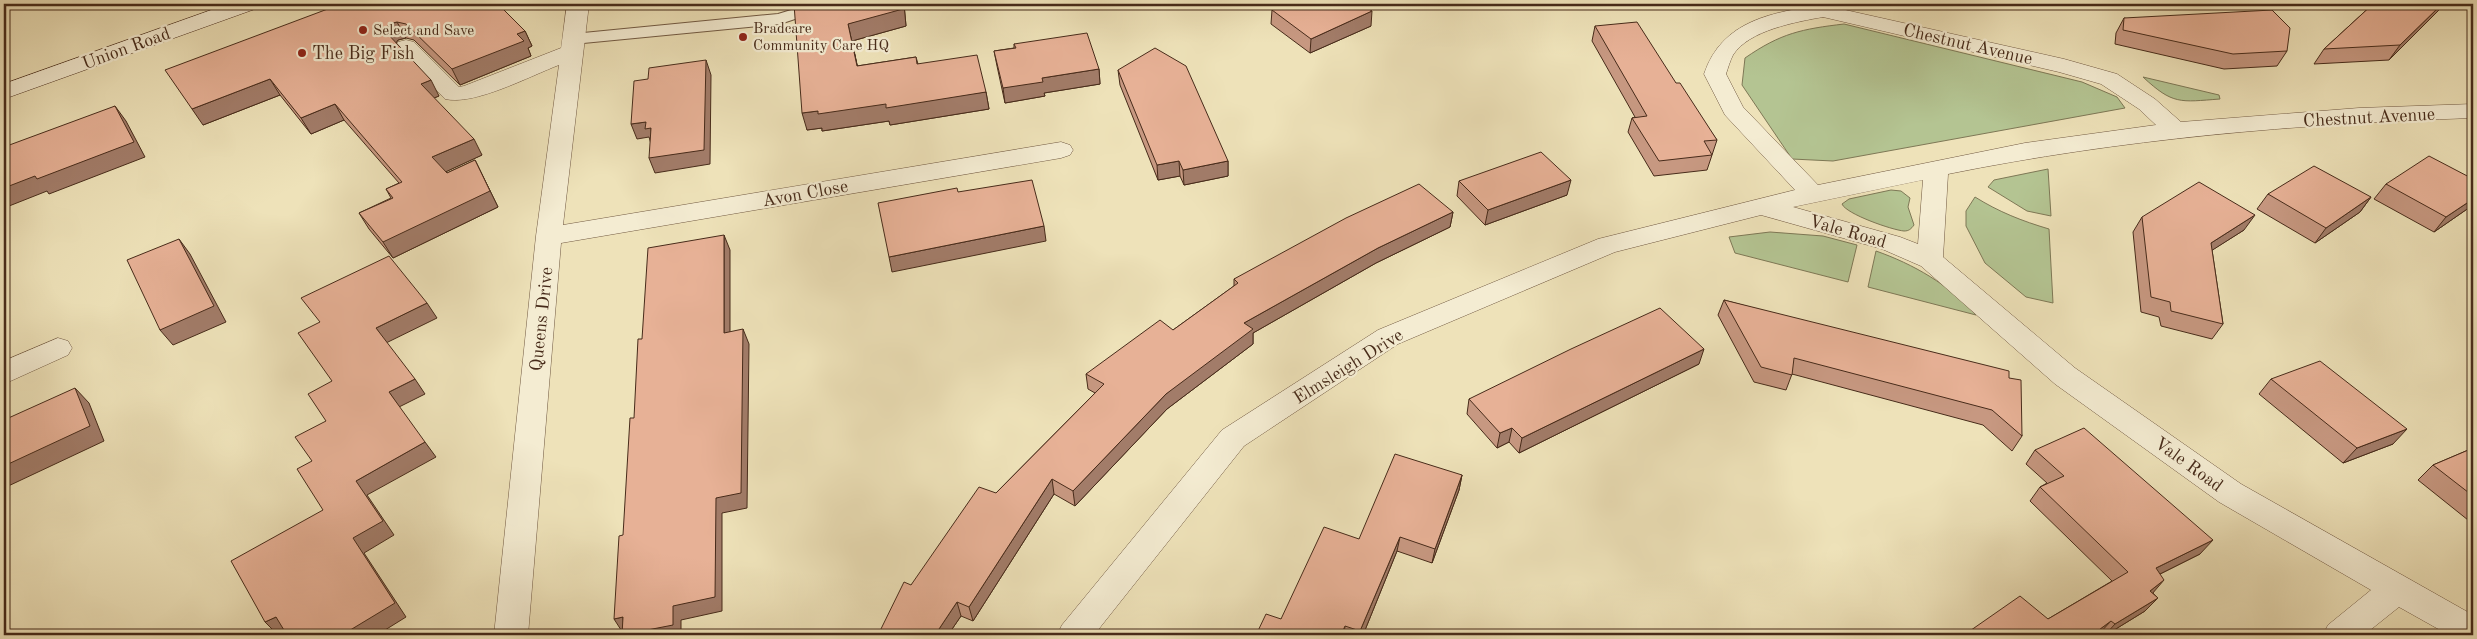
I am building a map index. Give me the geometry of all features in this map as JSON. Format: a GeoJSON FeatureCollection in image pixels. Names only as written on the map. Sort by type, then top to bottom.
{"type":"FeatureCollection","features":[{"type":"Feature","properties":{"kind":"street","name":"Union Road"},"geometry":{"type":"LineString","coordinates":[[4,92],[247,4]]}},
{"type":"Feature","properties":{"kind":"street","name":"Queens Drive"},"geometry":{"type":"LineString","coordinates":[[511,635],[548,236],[578,4]]}},
{"type":"Feature","properties":{"kind":"street","name":"Chestnut Avenue"},"geometry":{"type":"LineString","coordinates":[[1813,194],[1733,110],[1715,74],[1722,54],[1740,36],[1787,16],[1823,11],[2064,66],[2109,79],[2147,104],[2175,130]]}},
{"type":"Feature","properties":{"kind":"street"},"geometry":{"type":"LineString","coordinates":[[406,47],[453,94],[468,93],[572,45]]}},
{"type":"Feature","properties":{"kind":"street","name":"Chestnut Avenue"},"geometry":{"type":"LineString","coordinates":[[1765,208],[1813,194],[2025,151],[2175,130],[2359,115],[2473,111]]}},
{"type":"Feature","properties":{"kind":"street","name":"Avon Close"},"geometry":{"type":"LineString","coordinates":[[548,236],[1061,150]]}},
{"type":"Feature","properties":{"kind":"street"},"geometry":{"type":"LineString","coordinates":[[1930,260],[1936,168]]}},
{"type":"Feature","properties":{"kind":"street","name":"Vale Road"},"geometry":{"type":"LineString","coordinates":[[1765,208],[1891,243],[1930,260],[2065,376],[2230,494],[2473,632]]}},
{"type":"Feature","properties":{"kind":"street","name":"Elmsleigh Drive"},"geometry":{"type":"LineString","coordinates":[[1074,635],[1233,438],[1388,337],[1607,245],[1765,208]]}},
{"type":"Feature","properties":{"kind":"street"},"geometry":{"type":"LineString","coordinates":[[5,368],[58,348]]}},
{"type":"Feature","properties":{"kind":"street"},"geometry":{"type":"LineString","coordinates":[[2340,635],[2397,589]]}},
{"type":"Feature","properties":{"kind":"lane"},"geometry":{"type":"LineString","coordinates":[[572,45],[780,19],[826,4]]}},
{"type":"Feature","properties":{"kind":"green space"},"geometry":{"type":"Polygon","coordinates":[[[1844,24],[2082,82],[2117,97],[2125,108],[1833,161],[1792,159],[1742,85],[1745,58],[1770,43],[1792,34],[1804,30],[1844,24]]]}},
{"type":"Feature","properties":{"kind":"green space"},"geometry":{"type":"Polygon","coordinates":[[[2143,77],[2219,95],[2220,99],[2178,100],[2162,93],[2143,77]]]}},
{"type":"Feature","properties":{"kind":"green space"},"geometry":{"type":"Polygon","coordinates":[[[2048,169],[2051,216],[2027,211],[1988,187],[1994,180],[2048,169]]]}},
{"type":"Feature","properties":{"kind":"green space"},"geometry":{"type":"Polygon","coordinates":[[[1891,190],[1901,191],[1910,198],[1908,207],[1914,225],[1909,230],[1898,230],[1880,225],[1852,212],[1842,204],[1849,199],[1891,190]]]}},
{"type":"Feature","properties":{"kind":"green space"},"geometry":{"type":"Polygon","coordinates":[[[1975,197],[2011,216],[2049,229],[2053,303],[2026,297],[1985,263],[1966,226],[1966,211],[1975,197]]]}},
{"type":"Feature","properties":{"kind":"green space"},"geometry":{"type":"Polygon","coordinates":[[[1770,232],[1823,236],[1857,245],[1848,282],[1735,253],[1729,237],[1770,232]]]}},
{"type":"Feature","properties":{"kind":"green space"},"geometry":{"type":"Polygon","coordinates":[[[1876,251],[1904,262],[1943,285],[1976,315],[1868,287],[1876,251]]]}},
{"type":"Feature","properties":{"kind":"building"},"geometry":{"type":"Polygon","coordinates":[[[341,4],[498,4],[525,31],[517,34],[524,41],[452,69],[406,24],[397,22],[389,24],[385,31],[431,80],[421,84],[474,139],[432,157],[447,173],[475,160],[490,191],[383,242],[359,213],[393,198],[386,189],[402,182],[335,104],[301,118],[270,79],[192,109],[165,70],[341,4]]]}},
{"type":"Feature","properties":{"kind":"building"},"geometry":{"type":"Polygon","coordinates":[[[794,4],[902,4],[903,9],[848,24],[857,66],[916,57],[917,64],[977,55],[986,92],[886,108],[886,104],[818,114],[818,111],[802,113],[794,4]]]}},
{"type":"Feature","properties":{"kind":"building"},"geometry":{"type":"Polygon","coordinates":[[[1286,4],[1361,4],[1372,11],[1311,39],[1272,10],[1286,4]]]}},
{"type":"Feature","properties":{"kind":"building"},"geometry":{"type":"Polygon","coordinates":[[[2373,4],[2442,4],[2400,45],[2324,49],[2373,4]]]}},
{"type":"Feature","properties":{"kind":"building"},"geometry":{"type":"Polygon","coordinates":[[[2272,10],[2290,28],[2287,51],[2233,54],[2123,30],[2124,18],[2272,10]]]}},
{"type":"Feature","properties":{"kind":"building"},"geometry":{"type":"Polygon","coordinates":[[[1637,22],[1676,83],[1680,83],[1717,140],[1704,141],[1712,155],[1659,161],[1632,118],[1647,116],[1595,26],[1637,22]]]}},
{"type":"Feature","properties":{"kind":"building"},"geometry":{"type":"Polygon","coordinates":[[[1087,33],[1099,69],[1042,78],[1043,82],[1003,88],[994,51],[1016,48],[1014,44],[1087,33]]]}},
{"type":"Feature","properties":{"kind":"building"},"geometry":{"type":"Polygon","coordinates":[[[1155,48],[1186,66],[1228,161],[1183,170],[1179,161],[1157,165],[1118,70],[1155,48]]]}},
{"type":"Feature","properties":{"kind":"building"},"geometry":{"type":"Polygon","coordinates":[[[706,60],[704,150],[649,158],[651,128],[645,129],[646,122],[631,124],[634,81],[648,79],[649,68],[706,60]]]}},
{"type":"Feature","properties":{"kind":"building"},"geometry":{"type":"Polygon","coordinates":[[[115,106],[134,142],[37,179],[35,176],[4,188],[4,147],[115,106]]]}},
{"type":"Feature","properties":{"kind":"building"},"geometry":{"type":"Polygon","coordinates":[[[1541,152],[1571,180],[1488,210],[1459,181],[1541,152]]]}},
{"type":"Feature","properties":{"kind":"building"},"geometry":{"type":"Polygon","coordinates":[[[2429,156],[2473,179],[2473,199],[2446,217],[2386,184],[2429,156]]]}},
{"type":"Feature","properties":{"kind":"building"},"geometry":{"type":"Polygon","coordinates":[[[2314,166],[2371,197],[2326,228],[2268,194],[2314,166]]]}},
{"type":"Feature","properties":{"kind":"building"},"geometry":{"type":"Polygon","coordinates":[[[1032,180],[1044,226],[889,257],[878,203],[957,188],[958,192],[1032,180]]]}},
{"type":"Feature","properties":{"kind":"building"},"geometry":{"type":"Polygon","coordinates":[[[2199,182],[2255,215],[2211,243],[2223,324],[2171,311],[2170,302],[2151,297],[2142,217],[2199,182]]]}},
{"type":"Feature","properties":{"kind":"building"},"geometry":{"type":"Polygon","coordinates":[[[1419,184],[1453,212],[1378,248],[1244,323],[1253,329],[1166,394],[1073,491],[1052,479],[969,607],[957,602],[935,635],[878,635],[904,582],[911,585],[979,487],[996,493],[1104,384],[1086,374],[1160,320],[1173,330],[1238,283],[1234,279],[1346,218],[1419,184]]]}},
{"type":"Feature","properties":{"kind":"building"},"geometry":{"type":"Polygon","coordinates":[[[724,235],[724,333],[743,329],[741,493],[716,498],[715,597],[673,606],[673,625],[622,635],[623,617],[614,619],[619,536],[623,535],[630,418],[634,418],[638,339],[642,339],[648,248],[724,235]]]}},
{"type":"Feature","properties":{"kind":"building"},"geometry":{"type":"Polygon","coordinates":[[[179,239],[214,306],[160,330],[127,260],[179,239]]]}},
{"type":"Feature","properties":{"kind":"building"},"geometry":{"type":"Polygon","coordinates":[[[389,256],[427,303],[376,328],[415,379],[389,392],[425,442],[356,481],[383,521],[353,538],[395,603],[342,635],[287,635],[276,617],[265,622],[231,561],[323,510],[297,469],[312,461],[295,437],[326,421],[308,394],[332,381],[298,333],[320,322],[301,298],[389,256]]]}},
{"type":"Feature","properties":{"kind":"building"},"geometry":{"type":"Polygon","coordinates":[[[1724,300],[2009,371],[2009,378],[2021,380],[2022,436],[1992,410],[1794,358],[1792,375],[1761,367],[1724,300]]]}},
{"type":"Feature","properties":{"kind":"building"},"geometry":{"type":"Polygon","coordinates":[[[1660,308],[1704,349],[1522,438],[1512,428],[1500,433],[1469,399],[1571,349],[1660,308]]]}},
{"type":"Feature","properties":{"kind":"building"},"geometry":{"type":"Polygon","coordinates":[[[2320,361],[2407,429],[2357,448],[2271,379],[2320,361]]]}},
{"type":"Feature","properties":{"kind":"building"},"geometry":{"type":"Polygon","coordinates":[[[75,388],[90,426],[4,466],[4,420],[75,388]]]}},
{"type":"Feature","properties":{"kind":"building"},"geometry":{"type":"Polygon","coordinates":[[[2084,428],[2213,540],[2156,568],[2164,580],[2150,591],[2158,598],[2115,624],[2111,621],[2092,635],[1964,635],[2020,596],[2048,619],[2128,572],[2040,487],[2064,476],[2035,450],[2084,428]]]}},
{"type":"Feature","properties":{"kind":"building"},"geometry":{"type":"Polygon","coordinates":[[[2473,448],[2473,496],[2433,465],[2473,448]]]}},
{"type":"Feature","properties":{"kind":"building"},"geometry":{"type":"Polygon","coordinates":[[[1395,454],[1462,475],[1435,549],[1400,537],[1360,631],[1345,626],[1341,635],[1256,635],[1266,614],[1281,619],[1324,527],[1359,539],[1395,454]]]}},
{"type":"Feature","properties":{"kind":"place","name":"Select and Save"},"geometry":{"type":"Point","coordinates":[363,30]}},
{"type":"Feature","properties":{"kind":"place","name":"Bradcare Community Care HQ"},"geometry":{"type":"Point","coordinates":[743,37]}},
{"type":"Feature","properties":{"kind":"place","name":"The Big Fish"},"geometry":{"type":"Point","coordinates":[302,53]}}]}
